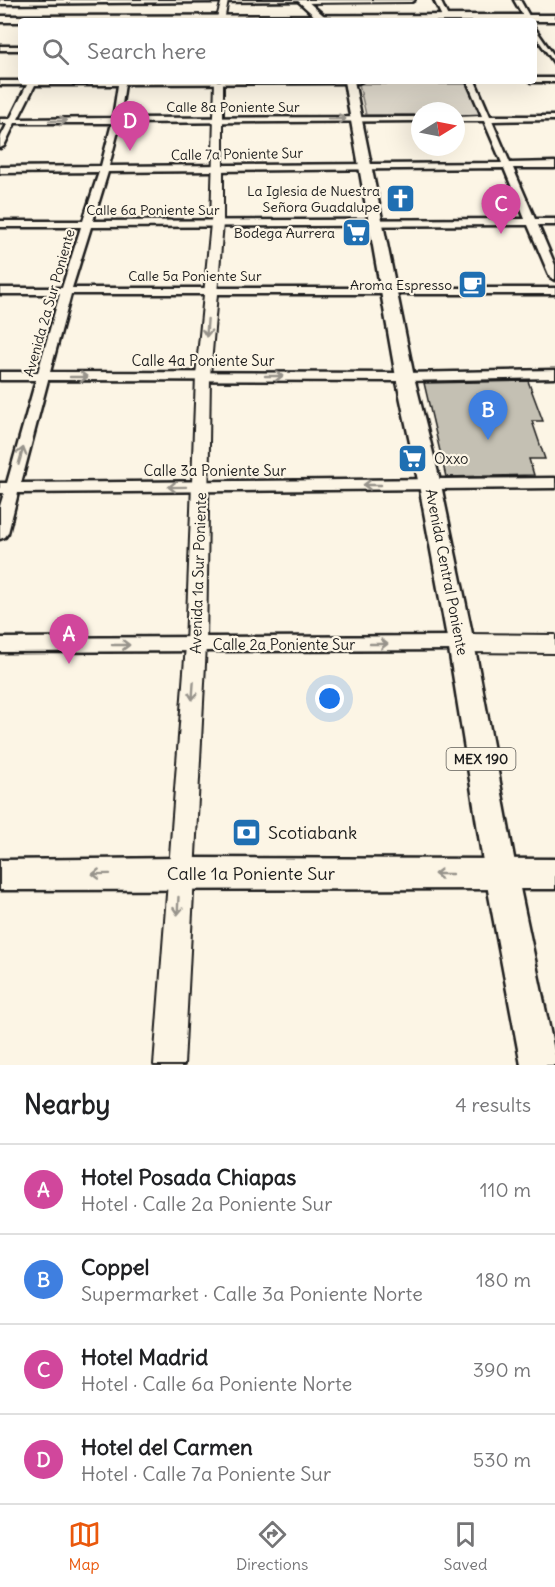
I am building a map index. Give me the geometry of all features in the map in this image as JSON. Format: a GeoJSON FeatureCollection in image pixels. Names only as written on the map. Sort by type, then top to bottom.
{"type":"FeatureCollection","features":[{"type":"Feature","properties":{"kind":"main road"},"geometry":{"type":"LineString","coordinates":[[302,0],[321,18]]}},
{"type":"Feature","properties":{"kind":"main road"},"geometry":{"type":"LineString","coordinates":[[0,20],[18,20]]}},
{"type":"Feature","properties":{"kind":"main road"},"geometry":{"type":"LineString","coordinates":[[537,20],[555,20]]}},
{"type":"Feature","properties":{"kind":"main road","name":"Avenida Central Poniente"},"geometry":{"type":"LineString","coordinates":[[350,84],[405,377],[430,485],[461,643],[501,874],[539,1065]]}},
{"type":"Feature","properties":{"kind":"main road","name":"Calle 1a Poniente Sur"},"geometry":{"type":"LineString","coordinates":[[0,875],[555,874]]}},
{"type":"Feature","properties":{"kind":"street"},"geometry":{"type":"LineString","coordinates":[[45,0],[73,2]]}},
{"type":"Feature","properties":{"kind":"street"},"geometry":{"type":"LineString","coordinates":[[0,2],[412,0]]}},
{"type":"Feature","properties":{"kind":"street"},"geometry":{"type":"LineString","coordinates":[[437,0],[446,18]]}},
{"type":"Feature","properties":{"kind":"street"},"geometry":{"type":"LineString","coordinates":[[517,0],[527,18]]}},
{"type":"Feature","properties":{"kind":"street"},"geometry":{"type":"LineString","coordinates":[[141,18],[148,1]]}},
{"type":"Feature","properties":{"kind":"street"},"geometry":{"type":"LineString","coordinates":[[221,18],[225,1]]}},
{"type":"Feature","properties":{"kind":"street"},"geometry":{"type":"LineString","coordinates":[[65,18],[73,2]]}},
{"type":"Feature","properties":{"kind":"street"},"geometry":{"type":"LineString","coordinates":[[537,33],[551,50],[555,62]]}},
{"type":"Feature","properties":{"kind":"street"},"geometry":{"type":"LineString","coordinates":[[0,48],[18,48]]}},
{"type":"Feature","properties":{"kind":"street"},"geometry":{"type":"LineString","coordinates":[[537,80],[555,80]]}},
{"type":"Feature","properties":{"kind":"street"},"geometry":{"type":"LineString","coordinates":[[0,83],[18,82]]}},
{"type":"Feature","properties":{"kind":"street"},"geometry":{"type":"LineString","coordinates":[[0,146],[32,84]]}},
{"type":"Feature","properties":{"kind":"street","name":"Avenida 2a Sur Poniente"},"geometry":{"type":"LineString","coordinates":[[0,533],[6,488],[44,377],[66,291],[104,170],[116,121],[122,84]]}},
{"type":"Feature","properties":{"kind":"street","name":"Avenida 1a Sur Poniente"},"geometry":{"type":"LineString","coordinates":[[169,1065],[196,645],[203,376],[209,290],[217,223],[219,84]]}},
{"type":"Feature","properties":{"kind":"street"},"geometry":{"type":"LineString","coordinates":[[472,84],[555,277]]}},
{"type":"Feature","properties":{"kind":"street"},"geometry":{"type":"LineString","coordinates":[[465,119],[555,118]]}},
{"type":"Feature","properties":{"kind":"street","name":"Calle 8a Poniente Sur"},"geometry":{"type":"LineString","coordinates":[[0,121],[411,119]]}},
{"type":"Feature","properties":{"kind":"street","name":"Calle 7a Poniente Sur"},"geometry":{"type":"LineString","coordinates":[[0,170],[555,165]]}},
{"type":"Feature","properties":{"kind":"street","name":"Calle 6a Poniente Sur"},"geometry":{"type":"LineString","coordinates":[[0,224],[555,222]]}},
{"type":"Feature","properties":{"kind":"street","name":"Calle 5a Poniente Sur"},"geometry":{"type":"LineString","coordinates":[[0,291],[555,291]]}},
{"type":"Feature","properties":{"kind":"street","name":"Calle 4a Poniente Sur"},"geometry":{"type":"LineString","coordinates":[[0,376],[405,377],[555,374]]}},
{"type":"Feature","properties":{"kind":"street","name":"Calle 3a Poniente Sur"},"geometry":{"type":"LineString","coordinates":[[6,488],[555,483]]}},
{"type":"Feature","properties":{"kind":"street"},"geometry":{"type":"LineString","coordinates":[[461,643],[555,645]]}},
{"type":"Feature","properties":{"kind":"street","name":"Calle 2a Poniente Sur"},"geometry":{"type":"LineString","coordinates":[[0,645],[461,643]]}},
{"type":"Feature","properties":{"kind":"shaded area"},"geometry":{"type":"Polygon","coordinates":[[[359,84],[466,84],[481,115],[465,115],[465,102],[411,102],[411,115],[366,115],[359,84]]]}},
{"type":"Feature","properties":{"kind":"building"},"geometry":{"type":"Polygon","coordinates":[[[528,381],[543,421],[532,421],[545,459],[529,459],[534,475],[446,477],[424,383],[528,381]]]}},
{"type":"Feature","properties":{"kind":"place","name":"Hotel del Carmen"},"geometry":{"type":"Point","coordinates":[130,151]}},
{"type":"Feature","properties":{"kind":"place","name":"La Iglesia de Nuestra Señora Guadalupe"},"geometry":{"type":"Point","coordinates":[401,199]}},
{"type":"Feature","properties":{"kind":"place","name":"Bodega Aurrera"},"geometry":{"type":"Point","coordinates":[356,233]}},
{"type":"Feature","properties":{"kind":"place","name":"Hotel Madrid"},"geometry":{"type":"Point","coordinates":[501,234]}},
{"type":"Feature","properties":{"kind":"place","name":"Aroma Espresso"},"geometry":{"type":"Point","coordinates":[473,285]}},
{"type":"Feature","properties":{"kind":"place","name":"Coppel"},"geometry":{"type":"Point","coordinates":[488,440]}},
{"type":"Feature","properties":{"kind":"place","name":"Oxxo"},"geometry":{"type":"Point","coordinates":[413,458]}},
{"type":"Feature","properties":{"kind":"place","name":"Hotel Posada Chiapas"},"geometry":{"type":"Point","coordinates":[69,664]}},
{"type":"Feature","properties":{"kind":"place","name":"Scotiabank"},"geometry":{"type":"Point","coordinates":[247,832]}}]}
